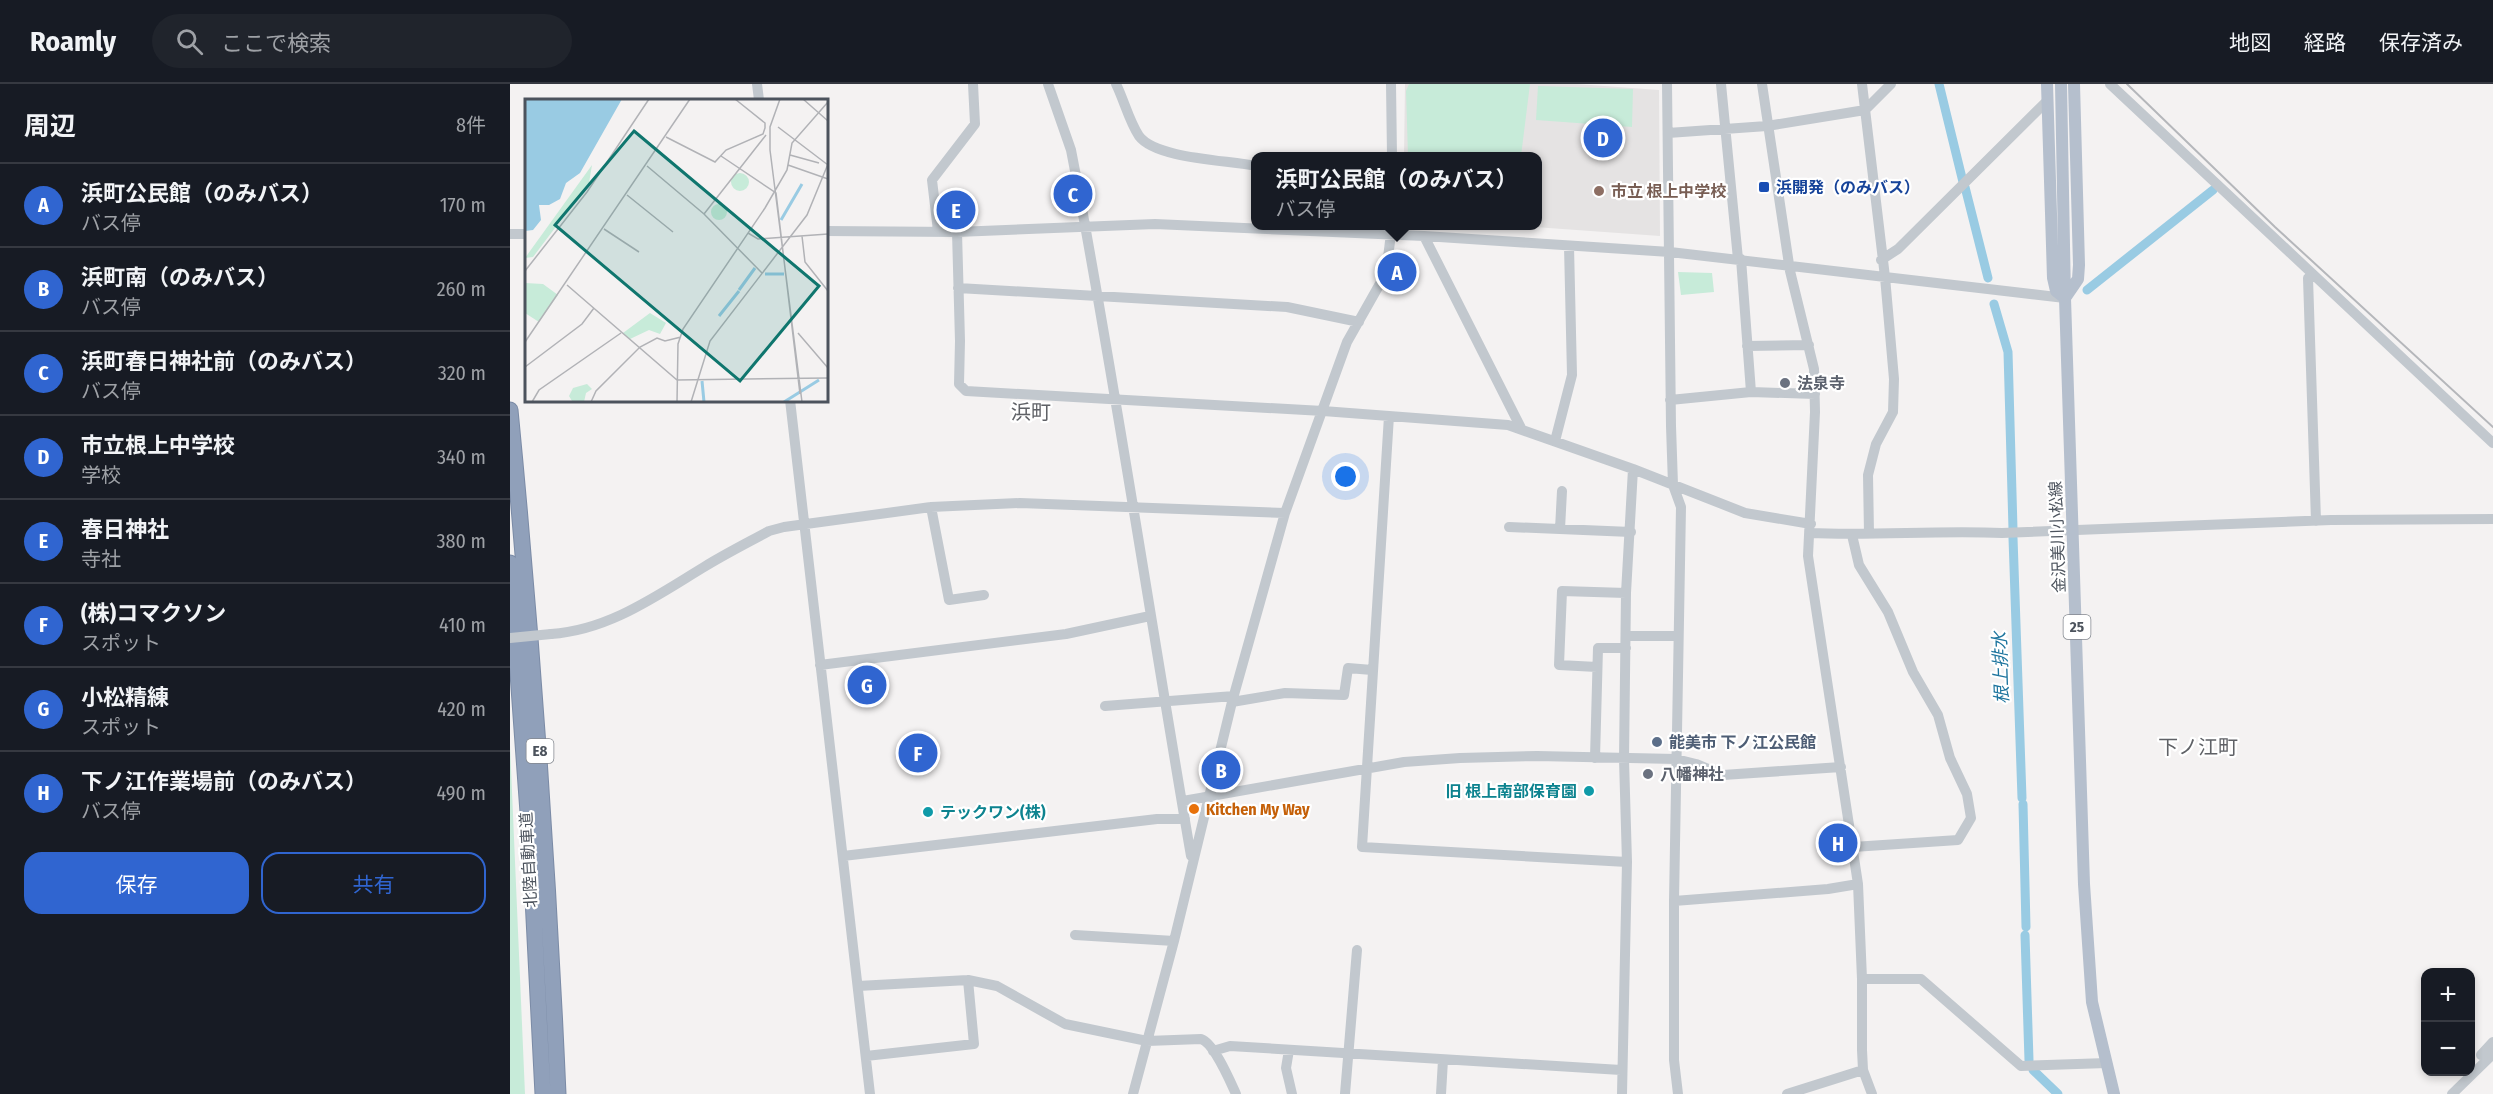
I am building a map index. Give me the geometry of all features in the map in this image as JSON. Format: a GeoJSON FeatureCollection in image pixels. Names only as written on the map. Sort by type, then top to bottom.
{"type":"FeatureCollection","features":[{"type":"Feature","properties":{"kind":"highway","name":"北陸自動車道"},"geometry":{"type":"LineString","coordinates":[[510,410],[537,709],[558,1094]]}},
{"type":"Feature","properties":{"kind":"highway","name":"北陸自動車道"},"geometry":{"type":"LineString","coordinates":[[510,562],[532,873],[543,1094]]}},
{"type":"Feature","properties":{"kind":"main road"},"geometry":{"type":"LineString","coordinates":[[2046,84],[2053,278],[2056,291],[2065,298],[2078,279],[2079,265],[2074,84]]}},
{"type":"Feature","properties":{"kind":"main road","name":"金沢美川小松線"},"geometry":{"type":"LineString","coordinates":[[2061,84],[2072,530],[2087,928],[2092,1002],[2114,1094]]}},
{"type":"Feature","properties":{"kind":"street"},"geometry":{"type":"LineString","coordinates":[[757,84],[759,99]]}},
{"type":"Feature","properties":{"kind":"street"},"geometry":{"type":"LineString","coordinates":[[938,231],[932,180],[975,124],[973,84]]}},
{"type":"Feature","properties":{"kind":"street"},"geometry":{"type":"LineString","coordinates":[[1048,84],[1071,150],[1086,227],[1117,399],[1150,616],[1192,859]]}},
{"type":"Feature","properties":{"kind":"street"},"geometry":{"type":"LineString","coordinates":[[1116,84],[1140,137],[1155,147],[1177,155],[1251,165]]}},
{"type":"Feature","properties":{"kind":"street"},"geometry":{"type":"LineString","coordinates":[[1391,84],[1392,152]]}},
{"type":"Feature","properties":{"kind":"street"},"geometry":{"type":"LineString","coordinates":[[1667,84],[1670,400],[1673,485],[1681,507],[1674,902],[1674,1060],[1678,1094]]}},
{"type":"Feature","properties":{"kind":"street"},"geometry":{"type":"LineString","coordinates":[[1721,84],[1752,392]]}},
{"type":"Feature","properties":{"kind":"street"},"geometry":{"type":"LineString","coordinates":[[1762,84],[1789,265],[1814,369],[1815,394],[1808,556],[1858,884],[1863,1070],[1872,1094]]}},
{"type":"Feature","properties":{"kind":"street"},"geometry":{"type":"LineString","coordinates":[[1862,84],[1881,260],[1885,277],[1894,379],[1893,412],[1876,444],[1868,475],[1869,533]]}},
{"type":"Feature","properties":{"kind":"street"},"geometry":{"type":"LineString","coordinates":[[1668,133],[1767,126],[1864,110],[1891,84]]}},
{"type":"Feature","properties":{"kind":"street"},"geometry":{"type":"LineString","coordinates":[[2110,84],[2493,443]]}},
{"type":"Feature","properties":{"kind":"street"},"geometry":{"type":"LineString","coordinates":[[1881,260],[1889,257],[1906,241],[2047,100]]}},
{"type":"Feature","properties":{"kind":"street"},"geometry":{"type":"LineString","coordinates":[[828,231],[957,232],[1155,224],[1251,226]]}},
{"type":"Feature","properties":{"kind":"street"},"geometry":{"type":"LineString","coordinates":[[1133,1094],[1174,940],[1233,699],[1285,513],[1347,342],[1386,273],[1392,230],[1424,236],[1670,252],[1740,259],[2065,298]]}},
{"type":"Feature","properties":{"kind":"street"},"geometry":{"type":"LineString","coordinates":[[957,232],[959,384],[966,391],[1323,411],[1508,425],[1633,469],[1745,513],[1852,535],[1950,530],[2002,533],[2316,521],[2493,519]]}},
{"type":"Feature","properties":{"kind":"street"},"geometry":{"type":"LineString","coordinates":[[1424,236],[1522,430]]}},
{"type":"Feature","properties":{"kind":"street"},"geometry":{"type":"LineString","coordinates":[[1555,441],[1572,375],[1569,246]]}},
{"type":"Feature","properties":{"kind":"street"},"geometry":{"type":"LineString","coordinates":[[2313,274],[2308,278],[2316,521]]}},
{"type":"Feature","properties":{"kind":"street"},"geometry":{"type":"LineString","coordinates":[[958,288],[1287,307],[1359,322]]}},
{"type":"Feature","properties":{"kind":"street"},"geometry":{"type":"LineString","coordinates":[[1748,346],[1809,345]]}},
{"type":"Feature","properties":{"kind":"street"},"geometry":{"type":"LineString","coordinates":[[1670,400],[1752,392],[1815,394]]}},
{"type":"Feature","properties":{"kind":"street"},"geometry":{"type":"LineString","coordinates":[[790,402],[870,1094]]}},
{"type":"Feature","properties":{"kind":"street"},"geometry":{"type":"LineString","coordinates":[[1389,416],[1365,770],[1362,847],[1626,862]]}},
{"type":"Feature","properties":{"kind":"street"},"geometry":{"type":"LineString","coordinates":[[1622,1094],[1626,862],[1624,759],[1626,593],[1633,469]]}},
{"type":"Feature","properties":{"kind":"street"},"geometry":{"type":"LineString","coordinates":[[1560,529],[1562,490]]}},
{"type":"Feature","properties":{"kind":"street"},"geometry":{"type":"LineString","coordinates":[[510,638],[588,628],[616,618],[768,531],[803,525],[931,507],[1020,503],[1285,513]]}},
{"type":"Feature","properties":{"kind":"street"},"geometry":{"type":"LineString","coordinates":[[931,507],[949,600],[984,595]]}},
{"type":"Feature","properties":{"kind":"street"},"geometry":{"type":"LineString","coordinates":[[1509,527],[1631,532]]}},
{"type":"Feature","properties":{"kind":"street"},"geometry":{"type":"LineString","coordinates":[[1852,535],[1858,565],[1888,612],[1913,672],[1938,715],[1950,758],[1967,794],[1971,818],[1958,840],[1853,847]]}},
{"type":"Feature","properties":{"kind":"street"},"geometry":{"type":"LineString","coordinates":[[1597,667],[1559,664],[1562,591],[1626,593]]}},
{"type":"Feature","properties":{"kind":"street"},"geometry":{"type":"LineString","coordinates":[[820,665],[1066,634],[1150,616]]}},
{"type":"Feature","properties":{"kind":"street"},"geometry":{"type":"LineString","coordinates":[[1626,636],[1678,636]]}},
{"type":"Feature","properties":{"kind":"street"},"geometry":{"type":"LineString","coordinates":[[1595,758],[1598,648],[1626,648]]}},
{"type":"Feature","properties":{"kind":"street"},"geometry":{"type":"LineString","coordinates":[[1105,706],[1233,699],[1285,693],[1344,695],[1348,668],[1372,670]]}},
{"type":"Feature","properties":{"kind":"street"},"geometry":{"type":"LineString","coordinates":[[1183,801],[1404,762],[1491,755],[1676,759],[1723,775],[1841,767]]}},
{"type":"Feature","properties":{"kind":"street"},"geometry":{"type":"LineString","coordinates":[[843,856],[1145,820],[1185,819]]}},
{"type":"Feature","properties":{"kind":"street"},"geometry":{"type":"LineString","coordinates":[[1674,902],[1828,889],[1858,884]]}},
{"type":"Feature","properties":{"kind":"street"},"geometry":{"type":"LineString","coordinates":[[1075,935],[1174,940]]}},
{"type":"Feature","properties":{"kind":"street"},"geometry":{"type":"LineString","coordinates":[[1345,1094],[1357,950]]}},
{"type":"Feature","properties":{"kind":"street"},"geometry":{"type":"LineString","coordinates":[[1862,979],[1921,979],[2021,1066],[2107,1063]]}},
{"type":"Feature","properties":{"kind":"street"},"geometry":{"type":"LineString","coordinates":[[858,986],[968,980],[997,986],[1065,1024],[1147,1041],[1201,1039],[1207,1041],[1236,1094]]}},
{"type":"Feature","properties":{"kind":"street"},"geometry":{"type":"LineString","coordinates":[[866,1056],[974,1044],[968,980]]}},
{"type":"Feature","properties":{"kind":"street"},"geometry":{"type":"LineString","coordinates":[[2481,1055],[2493,1042]]}},
{"type":"Feature","properties":{"kind":"street"},"geometry":{"type":"LineString","coordinates":[[1213,1051],[1230,1046],[1621,1070]]}},
{"type":"Feature","properties":{"kind":"street"},"geometry":{"type":"LineString","coordinates":[[1289,1050],[1286,1068],[1292,1094]]}},
{"type":"Feature","properties":{"kind":"street"},"geometry":{"type":"LineString","coordinates":[[2452,1094],[2493,1054]]}},
{"type":"Feature","properties":{"kind":"street"},"geometry":{"type":"LineString","coordinates":[[1441,1094],[1443,1060]]}},
{"type":"Feature","properties":{"kind":"street"},"geometry":{"type":"LineString","coordinates":[[1787,1094],[1863,1070]]}},
{"type":"Feature","properties":{"kind":"shaded area","name":"市立 根上中学校"},"geometry":{"type":"Polygon","coordinates":[[[1405,84],[1577,84],[1659,90],[1660,236],[1542,228],[1542,152],[1404,152],[1405,84]]]}},
{"type":"Feature","properties":{"kind":"green space"},"geometry":{"type":"Polygon","coordinates":[[[1409,84],[1530,84],[1522,152],[1408,152],[1406,91],[1409,84]]]}},
{"type":"Feature","properties":{"kind":"green space"},"geometry":{"type":"Polygon","coordinates":[[[1538,86],[1633,89],[1632,127],[1536,120],[1538,86]]]}},
{"type":"Feature","properties":{"kind":"green space"},"geometry":{"type":"Polygon","coordinates":[[[1678,272],[1712,273],[1714,292],[1681,295],[1678,272]]]}},
{"type":"Feature","properties":{"kind":"green space"},"geometry":{"type":"Polygon","coordinates":[[[510,745],[525,1094],[510,1094],[510,745]]]}},
{"type":"Feature","properties":{"kind":"waterway","name":"根上排水"},"geometry":{"type":"LineString","coordinates":[[1939,84],[1963,182]]}},
{"type":"Feature","properties":{"kind":"waterway","name":"根上排水"},"geometry":{"type":"LineString","coordinates":[[1965,187],[1988,278]]}},
{"type":"Feature","properties":{"kind":"waterway"},"geometry":{"type":"LineString","coordinates":[[2087,290],[2213,190]]}},
{"type":"Feature","properties":{"kind":"waterway","name":"根上排水"},"geometry":{"type":"LineString","coordinates":[[1994,304],[2008,352],[2013,529]]}},
{"type":"Feature","properties":{"kind":"waterway","name":"根上排水"},"geometry":{"type":"LineString","coordinates":[[2013,538],[2022,798]]}},
{"type":"Feature","properties":{"kind":"waterway","name":"根上排水"},"geometry":{"type":"LineString","coordinates":[[2023,804],[2026,927]]}},
{"type":"Feature","properties":{"kind":"waterway","name":"根上排水"},"geometry":{"type":"LineString","coordinates":[[2025,935],[2029,1060]]}},
{"type":"Feature","properties":{"kind":"waterway","name":"根上排水"},"geometry":{"type":"LineString","coordinates":[[2033,1070],[2058,1094]]}},
{"type":"Feature","properties":{"kind":"railway"},"geometry":{"type":"LineString","coordinates":[[2127,84],[2275,227],[2493,427]]}},
{"type":"Feature","properties":{"kind":"place","name":"市立根上中学校"},"geometry":{"type":"Point","coordinates":[1603,138]}},
{"type":"Feature","properties":{"kind":"place","name":"浜開発（のみバス）"},"geometry":{"type":"Point","coordinates":[1764,187]}},
{"type":"Feature","properties":{"kind":"place","name":"市立 根上中学校"},"geometry":{"type":"Point","coordinates":[1599,191]}},
{"type":"Feature","properties":{"kind":"place","name":"浜町春日神社前（のみバス）"},"geometry":{"type":"Point","coordinates":[1073,194]}},
{"type":"Feature","properties":{"kind":"place","name":"春日神社"},"geometry":{"type":"Point","coordinates":[956,210]}},
{"type":"Feature","properties":{"kind":"place","name":"浜町公民館（のみバス）"},"geometry":{"type":"Point","coordinates":[1397,272]}},
{"type":"Feature","properties":{"kind":"place","name":"法泉寺"},"geometry":{"type":"Point","coordinates":[1785,383]}},
{"type":"Feature","properties":{"kind":"place","name":"小松精練"},"geometry":{"type":"Point","coordinates":[867,685]}},
{"type":"Feature","properties":{"kind":"place","name":"能美市 下ノ江公民館"},"geometry":{"type":"Point","coordinates":[1657,742]}},
{"type":"Feature","properties":{"kind":"place","name":"(株)コマクソン"},"geometry":{"type":"Point","coordinates":[918,753]}},
{"type":"Feature","properties":{"kind":"place","name":"浜町南（のみバス）"},"geometry":{"type":"Point","coordinates":[1221,770]}},
{"type":"Feature","properties":{"kind":"place","name":"八幡神社"},"geometry":{"type":"Point","coordinates":[1648,774]}},
{"type":"Feature","properties":{"kind":"place","name":"旧 根上南部保育園"},"geometry":{"type":"Point","coordinates":[1589,791]}},
{"type":"Feature","properties":{"kind":"place","name":"Kitchen My Way"},"geometry":{"type":"Point","coordinates":[1194,809]}},
{"type":"Feature","properties":{"kind":"place","name":"テックワン(株)"},"geometry":{"type":"Point","coordinates":[928,812]}},
{"type":"Feature","properties":{"kind":"place","name":"下ノ江作業場前（のみバス）"},"geometry":{"type":"Point","coordinates":[1838,843]}},
{"type":"Feature","properties":{"kind":"district","name":"浜町"},"geometry":{"type":"Point","coordinates":[1031,412]}},
{"type":"Feature","properties":{"kind":"district","name":"下ノ江町"},"geometry":{"type":"Point","coordinates":[2198,747]}}]}
